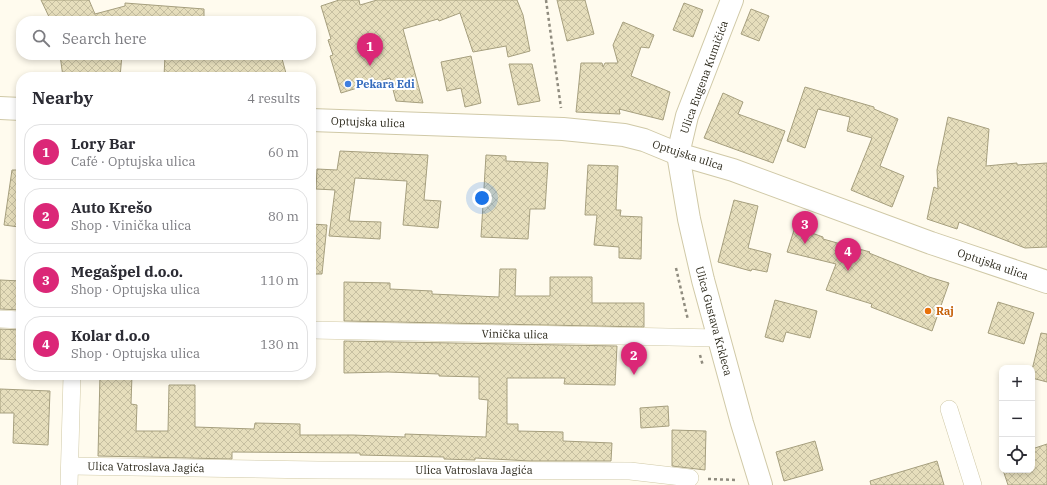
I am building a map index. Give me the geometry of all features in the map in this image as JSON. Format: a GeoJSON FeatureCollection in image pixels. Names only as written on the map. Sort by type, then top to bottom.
{"type":"FeatureCollection","features":[{"type":"Feature","properties":{"kind":"main road","name":"Ulica Eugena Kumičića"},"geometry":{"type":"LineString","coordinates":[[678,154],[687,116],[732,0]]}},
{"type":"Feature","properties":{"kind":"main road"},"geometry":{"type":"LineString","coordinates":[[0,108],[16,109]]}},
{"type":"Feature","properties":{"kind":"main road","name":"Optujska ulica"},"geometry":{"type":"LineString","coordinates":[[316,120],[563,129],[624,136],[644,140],[678,154],[733,170],[931,243],[1047,282]]}},
{"type":"Feature","properties":{"kind":"main road","name":"Ulica Gustava Krkleca"},"geometry":{"type":"LineString","coordinates":[[678,154],[689,219],[718,338],[761,485]]}},
{"type":"Feature","properties":{"kind":"street"},"geometry":{"type":"LineString","coordinates":[[0,319],[16,320]]}},
{"type":"Feature","properties":{"kind":"street","name":"Vinička ulica"},"geometry":{"type":"LineString","coordinates":[[316,330],[718,338]]}},
{"type":"Feature","properties":{"kind":"street"},"geometry":{"type":"LineString","coordinates":[[69,485],[72,380]]}},
{"type":"Feature","properties":{"kind":"street"},"geometry":{"type":"LineString","coordinates":[[949,409],[973,485]]}},
{"type":"Feature","properties":{"kind":"street","name":"Ulica Vatroslava Jagića"},"geometry":{"type":"LineString","coordinates":[[70,466],[318,478],[690,478]]}},
{"type":"Feature","properties":{"kind":"path"},"geometry":{"type":"LineString","coordinates":[[546,0],[563,129]]}},
{"type":"Feature","properties":{"kind":"path"},"geometry":{"type":"LineString","coordinates":[[676,268],[689,323]]}},
{"type":"Feature","properties":{"kind":"path"},"geometry":{"type":"LineString","coordinates":[[690,478],[738,480]]}},
{"type":"Feature","properties":{"kind":"building"},"geometry":{"type":"Polygon","coordinates":[[[41,0],[89,0],[95,14],[125,6],[125,3],[204,9],[204,16],[49,16],[41,0]]]}},
{"type":"Feature","properties":{"kind":"building"},"geometry":{"type":"Polygon","coordinates":[[[339,0],[359,0],[360,5],[377,0],[517,0],[523,15],[530,51],[508,57],[506,46],[473,52],[460,13],[439,21],[438,19],[403,29],[423,103],[396,101],[390,78],[341,93],[330,56],[333,55],[328,40],[331,39],[321,6],[339,0]]]}},
{"type":"Feature","properties":{"kind":"building"},"geometry":{"type":"Polygon","coordinates":[[[557,0],[585,0],[594,34],[567,41],[557,0]]]}},
{"type":"Feature","properties":{"kind":"building"},"geometry":{"type":"Polygon","coordinates":[[[684,3],[703,10],[693,37],[673,30],[684,3]]]}},
{"type":"Feature","properties":{"kind":"building"},"geometry":{"type":"Polygon","coordinates":[[[751,9],[769,16],[759,41],[741,34],[751,9]]]}},
{"type":"Feature","properties":{"kind":"building"},"geometry":{"type":"Polygon","coordinates":[[[623,22],[654,35],[649,48],[641,47],[631,76],[670,92],[663,120],[619,109],[620,114],[576,112],[581,63],[602,63],[603,67],[605,63],[618,63],[613,45],[623,22]]]}},
{"type":"Feature","properties":{"kind":"building"},"geometry":{"type":"Polygon","coordinates":[[[471,56],[481,103],[465,107],[461,88],[447,91],[441,62],[471,56]]]}},
{"type":"Feature","properties":{"kind":"building"},"geometry":{"type":"Polygon","coordinates":[[[61,60],[122,60],[120,72],[62,72],[61,60]]]}},
{"type":"Feature","properties":{"kind":"building"},"geometry":{"type":"Polygon","coordinates":[[[165,60],[282,60],[286,72],[164,72],[165,60]]]}},
{"type":"Feature","properties":{"kind":"building"},"geometry":{"type":"Polygon","coordinates":[[[509,64],[532,64],[540,101],[518,105],[509,64]]]}},
{"type":"Feature","properties":{"kind":"building"},"geometry":{"type":"Polygon","coordinates":[[[805,87],[874,107],[874,109],[898,119],[880,166],[904,176],[892,207],[851,190],[872,138],[847,131],[850,117],[818,109],[805,148],[787,141],[805,87]]]}},
{"type":"Feature","properties":{"kind":"building"},"geometry":{"type":"Polygon","coordinates":[[[723,93],[743,102],[738,114],[785,131],[773,163],[704,138],[723,93]]]}},
{"type":"Feature","properties":{"kind":"building"},"geometry":{"type":"Polygon","coordinates":[[[948,117],[989,129],[986,166],[1017,163],[1017,165],[1047,163],[1047,247],[1025,248],[959,222],[957,229],[927,219],[934,187],[938,189],[937,170],[948,117]]]}},
{"type":"Feature","properties":{"kind":"building"},"geometry":{"type":"Polygon","coordinates":[[[340,151],[428,155],[424,200],[441,201],[438,228],[403,225],[407,181],[355,178],[349,221],[381,222],[380,239],[329,236],[335,190],[316,189],[317,169],[337,170],[340,151]]]}},
{"type":"Feature","properties":{"kind":"building"},"geometry":{"type":"Polygon","coordinates":[[[486,155],[506,156],[506,161],[548,163],[545,209],[530,209],[528,239],[481,237],[486,155]]]}},
{"type":"Feature","properties":{"kind":"building"},"geometry":{"type":"Polygon","coordinates":[[[588,165],[618,166],[616,210],[621,210],[620,216],[642,217],[641,259],[619,258],[619,247],[594,245],[597,215],[585,215],[588,165]]]}},
{"type":"Feature","properties":{"kind":"building"},"geometry":{"type":"Polygon","coordinates":[[[12,170],[16,170],[16,227],[4,225],[12,170]]]}},
{"type":"Feature","properties":{"kind":"building"},"geometry":{"type":"Polygon","coordinates":[[[734,200],[758,206],[748,248],[771,254],[767,272],[752,269],[751,271],[718,262],[734,200]]]}},
{"type":"Feature","properties":{"kind":"building"},"geometry":{"type":"Polygon","coordinates":[[[316,224],[327,225],[322,274],[316,274],[316,224]]]}},
{"type":"Feature","properties":{"kind":"building"},"geometry":{"type":"Polygon","coordinates":[[[795,227],[823,237],[823,239],[870,252],[869,253],[929,277],[949,283],[932,331],[871,307],[872,304],[826,290],[836,264],[787,252],[795,227]]]}},
{"type":"Feature","properties":{"kind":"building"},"geometry":{"type":"Polygon","coordinates":[[[500,269],[516,269],[515,296],[550,296],[550,277],[592,277],[592,303],[644,303],[644,327],[344,321],[344,282],[390,283],[390,289],[432,291],[432,294],[499,297],[500,269]]]}},
{"type":"Feature","properties":{"kind":"building"},"geometry":{"type":"Polygon","coordinates":[[[0,280],[16,281],[16,310],[0,309],[0,280]]]}},
{"type":"Feature","properties":{"kind":"building"},"geometry":{"type":"Polygon","coordinates":[[[775,300],[817,311],[810,338],[786,332],[783,342],[765,337],[775,300]]]}},
{"type":"Feature","properties":{"kind":"building"},"geometry":{"type":"Polygon","coordinates":[[[998,302],[1034,313],[1024,344],[988,333],[998,302]]]}},
{"type":"Feature","properties":{"kind":"building"},"geometry":{"type":"Polygon","coordinates":[[[0,329],[16,330],[16,360],[0,359],[0,329]]]}},
{"type":"Feature","properties":{"kind":"building"},"geometry":{"type":"Polygon","coordinates":[[[1041,333],[1047,334],[1047,382],[1035,379],[1035,365],[1033,365],[1041,333]]]}},
{"type":"Feature","properties":{"kind":"building"},"geometry":{"type":"Polygon","coordinates":[[[344,341],[617,346],[615,385],[564,384],[565,378],[507,378],[507,424],[518,424],[518,431],[563,432],[563,441],[612,443],[611,461],[530,461],[475,458],[475,460],[444,459],[444,457],[360,455],[360,453],[232,452],[232,459],[98,456],[100,380],[132,380],[131,404],[137,405],[136,431],[168,431],[169,385],[195,385],[195,427],[254,429],[255,423],[300,424],[300,435],[405,437],[405,434],[486,437],[488,400],[479,399],[479,377],[388,372],[344,373],[344,341]]]}},
{"type":"Feature","properties":{"kind":"building"},"geometry":{"type":"Polygon","coordinates":[[[0,389],[50,391],[48,445],[13,443],[14,413],[0,413],[0,389]]]}},
{"type":"Feature","properties":{"kind":"building"},"geometry":{"type":"Polygon","coordinates":[[[668,406],[669,426],[641,428],[640,408],[668,406]]]}},
{"type":"Feature","properties":{"kind":"building"},"geometry":{"type":"Polygon","coordinates":[[[672,430],[706,431],[705,470],[672,466],[672,430]]]}},
{"type":"Feature","properties":{"kind":"building"},"geometry":{"type":"Polygon","coordinates":[[[815,441],[823,470],[784,481],[776,452],[815,441]]]}},
{"type":"Feature","properties":{"kind":"building"},"geometry":{"type":"Polygon","coordinates":[[[1047,444],[1047,485],[1008,485],[1004,473],[1035,473],[1035,448],[1047,444]]]}},
{"type":"Feature","properties":{"kind":"building"},"geometry":{"type":"Polygon","coordinates":[[[937,461],[944,485],[871,485],[870,481],[937,461]]]}},
{"type":"Feature","properties":{"kind":"place","name":"Lory Bar"},"geometry":{"type":"Point","coordinates":[370,66]}},
{"type":"Feature","properties":{"kind":"place","name":"Pekara Edi"},"geometry":{"type":"Point","coordinates":[348,84]}},
{"type":"Feature","properties":{"kind":"place","name":"Megašpel d.o.o."},"geometry":{"type":"Point","coordinates":[805,244]}},
{"type":"Feature","properties":{"kind":"place","name":"Kolar d.o.o"},"geometry":{"type":"Point","coordinates":[848,271]}},
{"type":"Feature","properties":{"kind":"place","name":"Raj"},"geometry":{"type":"Point","coordinates":[928,311]}},
{"type":"Feature","properties":{"kind":"place","name":"Auto Krešo"},"geometry":{"type":"Point","coordinates":[634,375]}}]}
